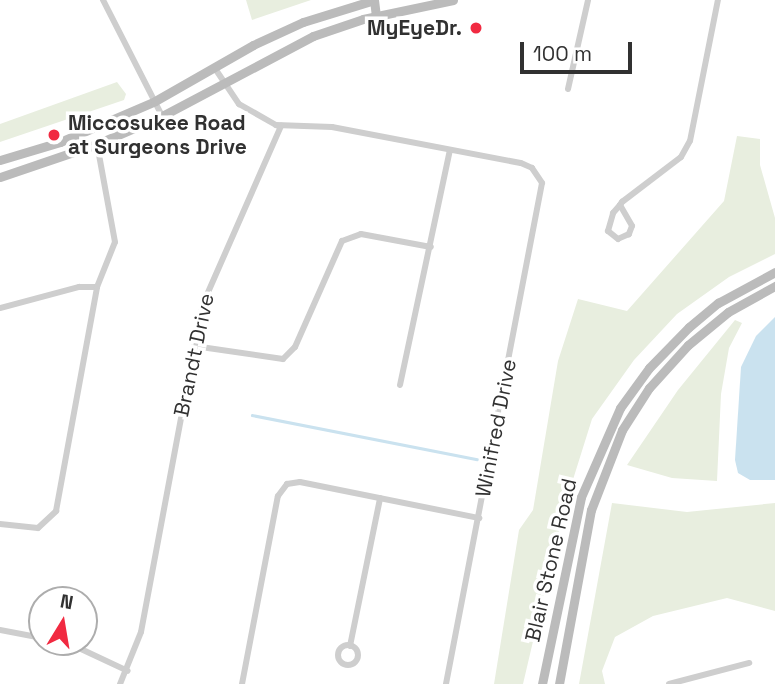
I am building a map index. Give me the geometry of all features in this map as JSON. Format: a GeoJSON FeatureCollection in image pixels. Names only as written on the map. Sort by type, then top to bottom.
{"type":"FeatureCollection","features":[{"type":"Feature","properties":{"kind":"main road"},"geometry":{"type":"LineString","coordinates":[[0,160],[60,142],[155,101],[214,67],[303,22],[374,0],[376,16]]}},
{"type":"Feature","properties":{"kind":"main road"},"geometry":{"type":"LineString","coordinates":[[0,177],[97,144],[162,116],[288,46],[376,16],[453,0]]}},
{"type":"Feature","properties":{"kind":"main road","name":"Blair Stone Road"},"geometry":{"type":"LineString","coordinates":[[542,684],[581,497],[620,408],[649,368],[689,327],[718,303],[775,272]]}},
{"type":"Feature","properties":{"kind":"main road","name":"Blair Stone Road"},"geometry":{"type":"LineString","coordinates":[[559,684],[592,510],[622,430],[649,388],[688,345],[728,312],[775,286]]}},
{"type":"Feature","properties":{"kind":"street"},"geometry":{"type":"LineString","coordinates":[[103,0],[162,116]]}},
{"type":"Feature","properties":{"kind":"street"},"geometry":{"type":"LineString","coordinates":[[568,89],[589,0]]}},
{"type":"Feature","properties":{"kind":"street"},"geometry":{"type":"LineString","coordinates":[[620,205],[632,226],[629,234],[618,239],[607,226],[620,205],[675,163],[690,141],[718,0]]}},
{"type":"Feature","properties":{"kind":"street"},"geometry":{"type":"LineString","coordinates":[[214,67],[222,82],[250,113],[281,127],[332,127],[450,150],[400,385]]}},
{"type":"Feature","properties":{"kind":"street","name":"Brandt Drive"},"geometry":{"type":"LineString","coordinates":[[120,684],[128,671],[141,632],[194,346],[208,287],[281,127]]}},
{"type":"Feature","properties":{"kind":"street"},"geometry":{"type":"LineString","coordinates":[[0,524],[28,530],[45,526],[52,519],[97,287],[115,243],[97,144]]}},
{"type":"Feature","properties":{"kind":"street","name":"Winifred Drive"},"geometry":{"type":"LineString","coordinates":[[446,684],[543,191],[537,174],[521,163],[450,150]]}},
{"type":"Feature","properties":{"kind":"street"},"geometry":{"type":"LineString","coordinates":[[194,346],[283,359],[295,347],[342,241],[361,234],[431,247]]}},
{"type":"Feature","properties":{"kind":"street"},"geometry":{"type":"LineString","coordinates":[[0,308],[79,287],[97,287]]}},
{"type":"Feature","properties":{"kind":"street"},"geometry":{"type":"LineString","coordinates":[[242,684],[278,496],[287,484],[300,482],[479,518]]}},
{"type":"Feature","properties":{"kind":"street"},"geometry":{"type":"LineString","coordinates":[[350,646],[380,498]]}},
{"type":"Feature","properties":{"kind":"street"},"geometry":{"type":"LineString","coordinates":[[0,630],[28,635]]}},
{"type":"Feature","properties":{"kind":"street"},"geometry":{"type":"LineString","coordinates":[[96,656],[128,671]]}},
{"type":"Feature","properties":{"kind":"street"},"geometry":{"type":"LineString","coordinates":[[669,684],[709,670],[749,663]]}},
{"type":"Feature","properties":{"kind":"green space"},"geometry":{"type":"Polygon","coordinates":[[[246,0],[311,0],[252,20],[246,0]]]}},
{"type":"Feature","properties":{"kind":"green space"},"geometry":{"type":"Polygon","coordinates":[[[117,82],[126,94],[124,100],[0,142],[0,124],[117,82]]]}},
{"type":"Feature","properties":{"kind":"green space"},"geometry":{"type":"Polygon","coordinates":[[[737,136],[760,139],[760,165],[775,218],[775,254],[729,277],[677,314],[634,360],[592,419],[565,505],[523,684],[494,684],[519,530],[533,510],[558,361],[578,299],[627,311],[724,201],[737,136]]]}},
{"type":"Feature","properties":{"kind":"green space"},"geometry":{"type":"Polygon","coordinates":[[[735,320],[742,323],[729,348],[721,394],[717,481],[672,478],[627,465],[678,390],[735,320]]]}},
{"type":"Feature","properties":{"kind":"green space"},"geometry":{"type":"Polygon","coordinates":[[[612,503],[687,512],[775,503],[775,611],[727,598],[653,616],[615,637],[602,671],[605,684],[579,684],[612,503]]]}},
{"type":"Feature","properties":{"kind":"water"},"geometry":{"type":"Polygon","coordinates":[[[775,317],[775,480],[750,480],[738,473],[735,460],[741,367],[756,336],[775,317]]]}},
{"type":"Feature","properties":{"kind":"waterway"},"geometry":{"type":"LineString","coordinates":[[252,415],[477,459]]}},
{"type":"Feature","properties":{"kind":"place","name":"MyEyeDr."},"geometry":{"type":"Point","coordinates":[476,28]}},
{"type":"Feature","properties":{"kind":"place","name":"Miccosukee Road at Surgeons Drive"},"geometry":{"type":"Point","coordinates":[54,135]}}]}
